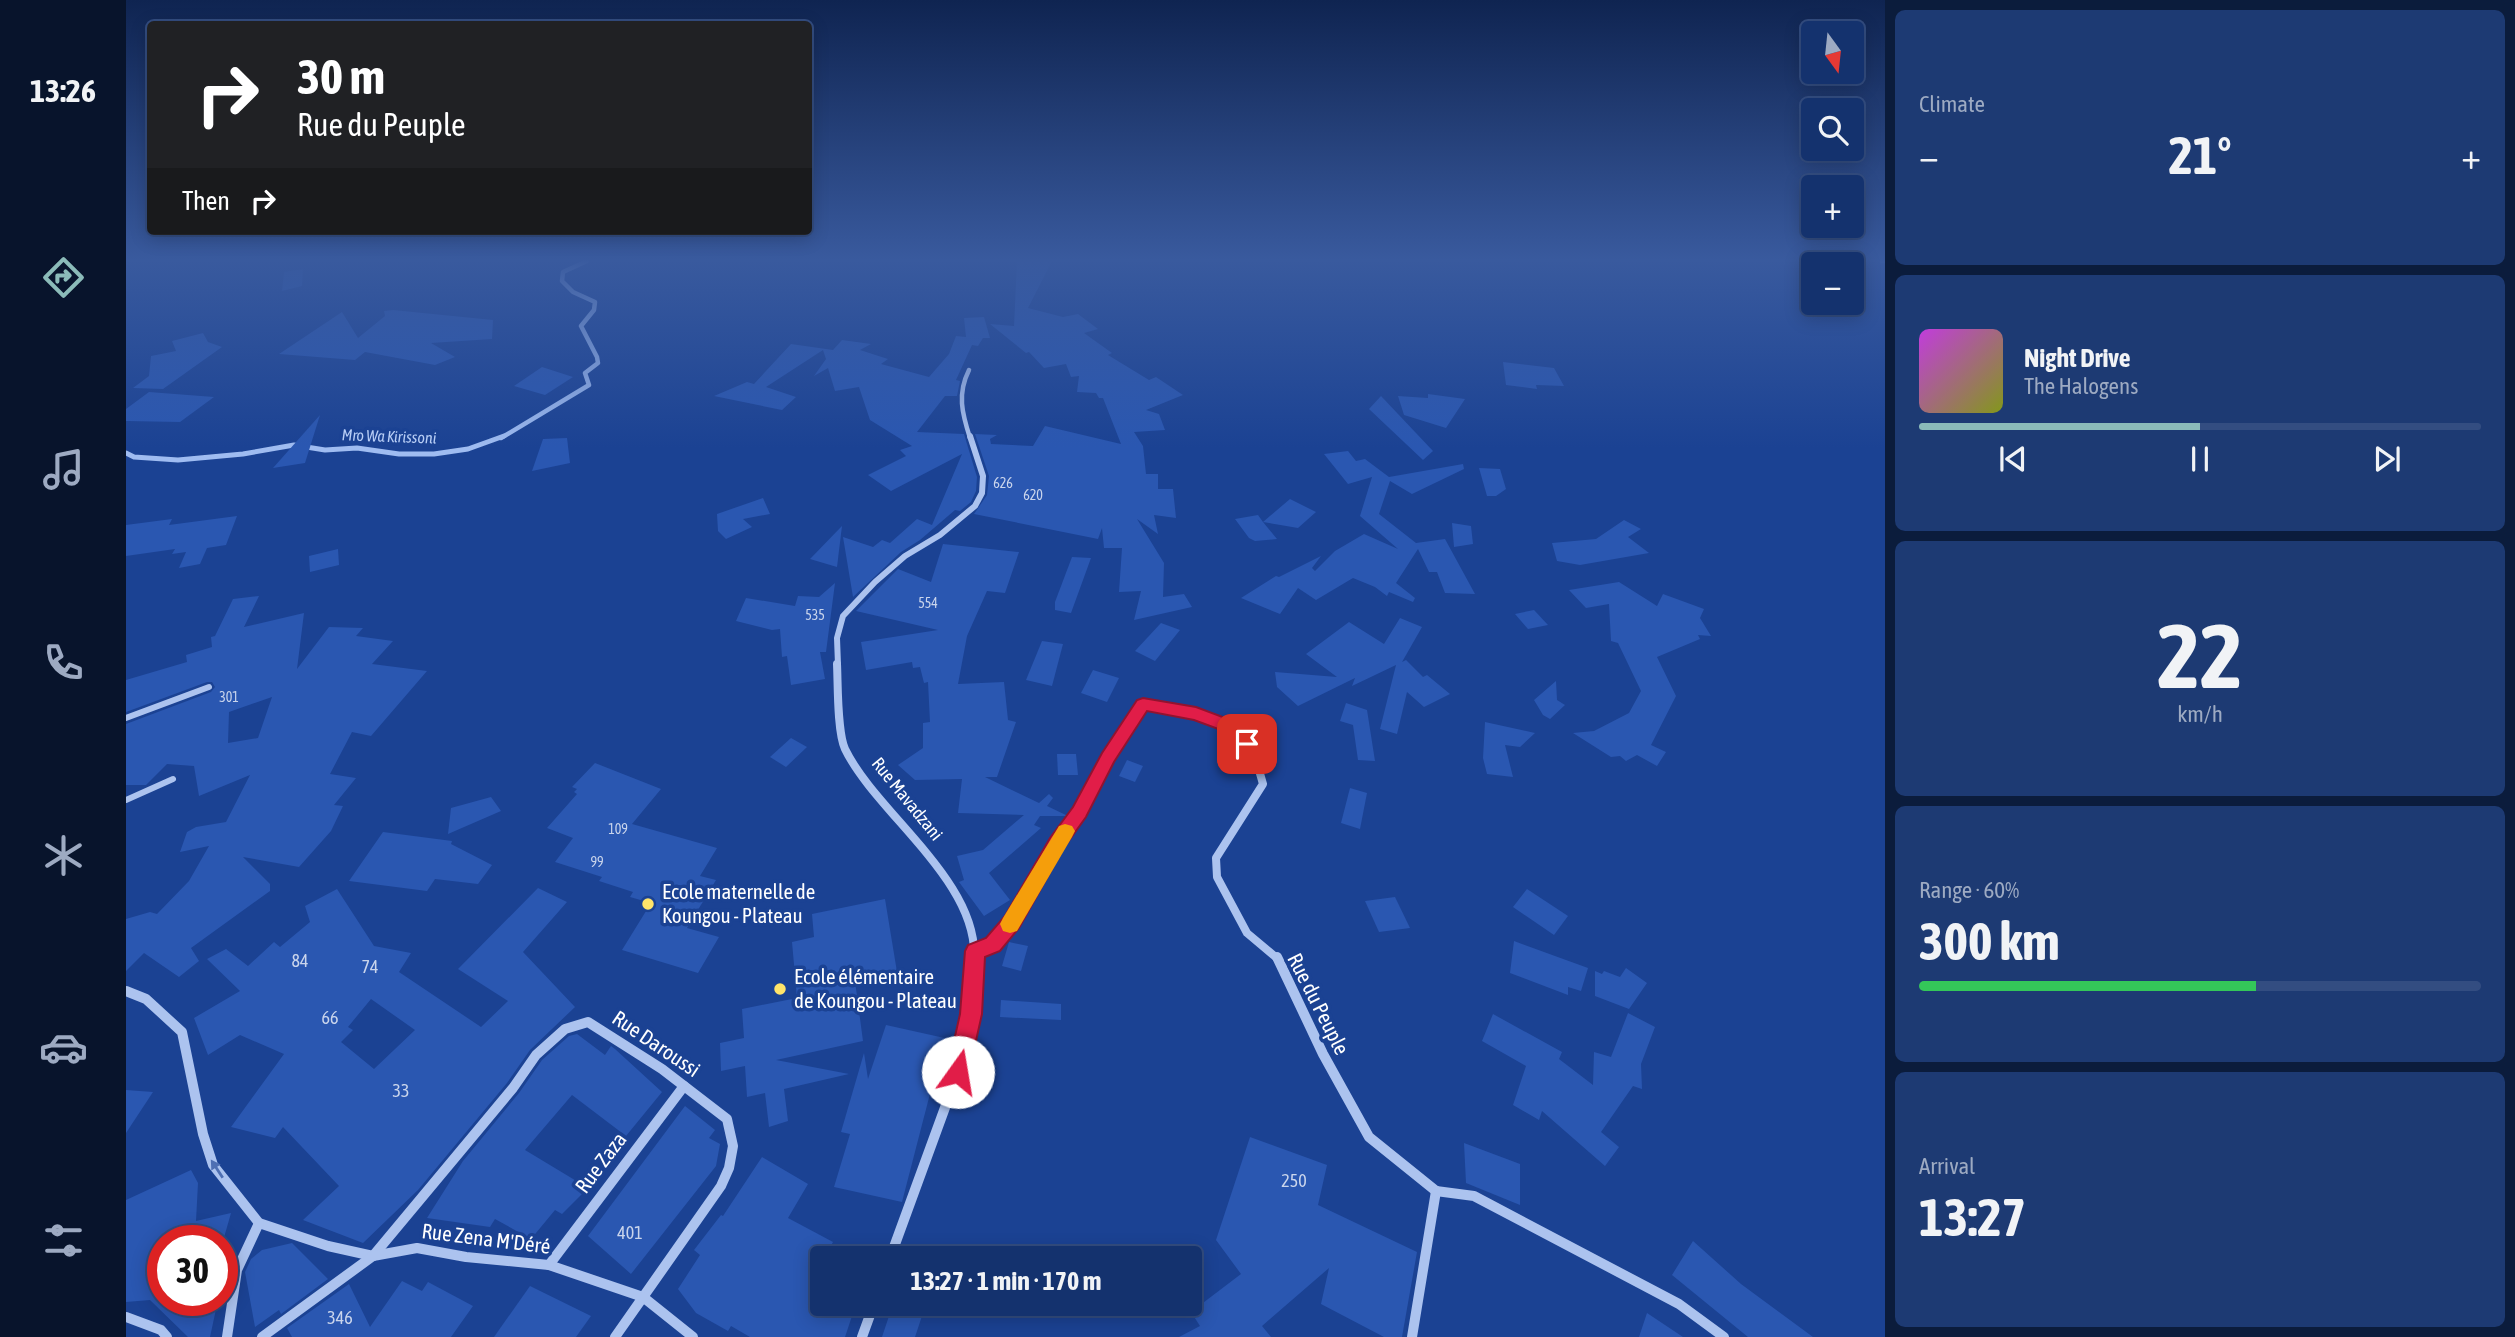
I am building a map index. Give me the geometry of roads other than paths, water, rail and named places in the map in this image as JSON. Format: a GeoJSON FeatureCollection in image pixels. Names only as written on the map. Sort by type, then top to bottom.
{"type":"FeatureCollection","features":[{"type":"Feature","properties":{"kind":"street","name":"Rue Mavadzani"},"geometry":{"type":"LineString","coordinates":[[894,1246],[958,1072],[971,1014],[975,951],[966,916],[935,861],[877,796],[844,747],[837,638],[843,616],[905,556],[940,535],[975,506],[982,492],[983,476],[960,408],[963,382],[969,370]]}},
{"type":"Feature","properties":{"kind":"street","name":"Rue du Peuple"},"geometry":{"type":"LineString","coordinates":[[975,951],[993,944],[1012,922],[1056,844],[1079,812],[1108,758],[1143,705],[1196,714],[1238,729],[1256,758],[1263,784],[1216,858],[1217,877],[1247,933],[1278,958],[1323,1054],[1369,1137],[1436,1191]]}},
{"type":"Feature","properties":{"kind":"street"},"geometry":{"type":"LineString","coordinates":[[126,991],[146,999],[182,1032],[203,1134],[213,1165],[259,1223],[328,1247],[373,1256]]}},
{"type":"Feature","properties":{"kind":"street","name":"Rue Daroussi"},"geometry":{"type":"LineString","coordinates":[[373,1256],[513,1088],[536,1055],[565,1029],[588,1022],[684,1086],[727,1119],[733,1146],[729,1168],[721,1185],[643,1297]]}},
{"type":"Feature","properties":{"kind":"street","name":"Rue Zaza"},"geometry":{"type":"LineString","coordinates":[[549,1265],[684,1086]]}},
{"type":"Feature","properties":{"kind":"street"},"geometry":{"type":"LineString","coordinates":[[1412,1337],[1436,1191],[1474,1196],[1679,1304],[1724,1337]]}},
{"type":"Feature","properties":{"kind":"street"},"geometry":{"type":"LineString","coordinates":[[227,1337],[237,1270],[259,1223]]}},
{"type":"Feature","properties":{"kind":"street","name":"Rue Zena M'Déré"},"geometry":{"type":"LineString","coordinates":[[262,1337],[373,1256],[417,1248],[466,1257],[549,1265],[643,1297],[693,1337]]}},
{"type":"Feature","properties":{"kind":"street"},"geometry":{"type":"LineString","coordinates":[[615,1337],[643,1297]]}},
{"type":"Feature","properties":{"kind":"street"},"geometry":{"type":"LineString","coordinates":[[862,1337],[870,1316]]}},
{"type":"Feature","properties":{"kind":"street"},"geometry":{"type":"LineString","coordinates":[[126,1317],[161,1330],[167,1337]]}},
{"type":"Feature","properties":{"kind":"lane"},"geometry":{"type":"LineString","coordinates":[[126,718],[209,687]]}},
{"type":"Feature","properties":{"kind":"lane"},"geometry":{"type":"LineString","coordinates":[[126,800],[173,779]]}},
{"type":"Feature","properties":{"kind":"waterway","name":"Mro Wa Kirissoni"},"geometry":{"type":"LineString","coordinates":[[501,438],[589,385],[585,373],[598,363],[581,326],[583,323]]}},
{"type":"Feature","properties":{"kind":"waterway","name":"Mro Wa Kirissoni"},"geometry":{"type":"LineString","coordinates":[[126,453],[134,457],[178,460],[243,454],[294,445],[325,450],[357,448],[399,454],[434,454],[468,449],[504,436]]}},
{"type":"Feature","properties":{"kind":"place","name":"Ecole maternelle de Koungou - Plateau"},"geometry":{"type":"Point","coordinates":[648,904]}},
{"type":"Feature","properties":{"kind":"place","name":"Ecole élémentaire de Koungou - Plateau"},"geometry":{"type":"Point","coordinates":[780,989]}}]}
